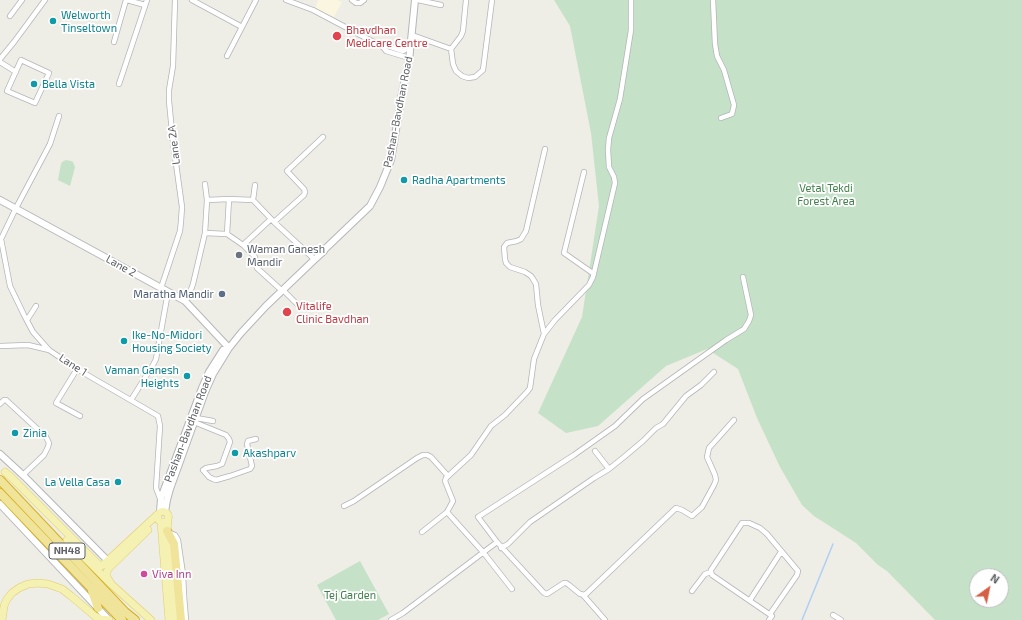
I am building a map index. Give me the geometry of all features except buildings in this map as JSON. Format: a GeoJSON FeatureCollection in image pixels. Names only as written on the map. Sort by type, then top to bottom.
{"type":"FeatureCollection","features":[{"type":"Feature","properties":{"kind":"highway","name":"NH48"},"geometry":{"type":"LineString","coordinates":[[1,474],[125,612],[135,620]]}},
{"type":"Feature","properties":{"kind":"highway","name":"NH48"},"geometry":{"type":"LineString","coordinates":[[0,493],[122,620]]}},
{"type":"Feature","properties":{"kind":"highway"},"geometry":{"type":"LineString","coordinates":[[167,531],[174,544],[178,620]]}},
{"type":"Feature","properties":{"kind":"highway"},"geometry":{"type":"LineString","coordinates":[[78,557],[123,604],[141,620]]}},
{"type":"Feature","properties":{"kind":"highway"},"geometry":{"type":"LineString","coordinates":[[90,587],[98,608]]}},
{"type":"Feature","properties":{"kind":"main road","name":"Pashan-Bavdhan Road"},"geometry":{"type":"LineString","coordinates":[[281,289],[324,251],[370,206],[380,187],[391,160],[402,92],[410,58],[417,0]]}},
{"type":"Feature","properties":{"kind":"main road","name":"Lane 2"},"geometry":{"type":"LineString","coordinates":[[0,200],[185,301],[228,347]]}},
{"type":"Feature","properties":{"kind":"main road","name":"Pashan-Bavdhan Road"},"geometry":{"type":"LineString","coordinates":[[178,620],[168,605],[161,501],[202,388],[215,362],[228,347],[312,257],[320,250],[325,249]]}},
{"type":"Feature","properties":{"kind":"main road","name":"Pashan-Bavdhan Road"},"geometry":{"type":"LineString","coordinates":[[167,531],[162,517],[170,489],[208,386],[228,347]]}},
{"type":"Feature","properties":{"kind":"main road"},"geometry":{"type":"LineString","coordinates":[[0,454],[23,475],[110,563]]}},
{"type":"Feature","properties":{"kind":"main road"},"geometry":{"type":"LineString","coordinates":[[1,474],[12,478],[101,566],[110,563],[162,517]]}},
{"type":"Feature","properties":{"kind":"main road"},"geometry":{"type":"LineString","coordinates":[[1,474],[3,479],[78,557]]}},
{"type":"Feature","properties":{"kind":"main road"},"geometry":{"type":"LineString","coordinates":[[1,474],[9,480],[111,584],[151,620]]}},
{"type":"Feature","properties":{"kind":"main road"},"geometry":{"type":"LineString","coordinates":[[0,504],[109,620]]}},
{"type":"Feature","properties":{"kind":"main road"},"geometry":{"type":"LineString","coordinates":[[110,563],[107,577],[111,584]]}},
{"type":"Feature","properties":{"kind":"main road"},"geometry":{"type":"LineString","coordinates":[[2,620],[4,606],[12,593],[28,584],[42,583],[57,587],[66,592],[96,617],[109,620]]}},
{"type":"Feature","properties":{"kind":"main road"},"geometry":{"type":"LineString","coordinates":[[165,620],[168,605]]}},
{"type":"Feature","properties":{"kind":"street"},"geometry":{"type":"LineString","coordinates":[[10,16],[22,0]]}},
{"type":"Feature","properties":{"kind":"street"},"geometry":{"type":"LineString","coordinates":[[0,59],[45,0]]}},
{"type":"Feature","properties":{"kind":"street"},"geometry":{"type":"LineString","coordinates":[[114,42],[127,0],[146,2],[119,84]]}},
{"type":"Feature","properties":{"kind":"street","name":"Lane 2A"},"geometry":{"type":"LineString","coordinates":[[161,288],[180,231],[182,207],[169,101],[169,90],[173,66],[175,0]]}},
{"type":"Feature","properties":{"kind":"street"},"geometry":{"type":"LineString","coordinates":[[192,0],[242,27]]}},
{"type":"Feature","properties":{"kind":"street"},"geometry":{"type":"LineString","coordinates":[[227,56],[256,0]]}},
{"type":"Feature","properties":{"kind":"street"},"geometry":{"type":"LineString","coordinates":[[286,0],[294,1],[313,10],[383,47],[386,51],[410,58]]}},
{"type":"Feature","properties":{"kind":"street"},"geometry":{"type":"LineString","coordinates":[[352,0],[356,3],[360,3],[364,0]]}},
{"type":"Feature","properties":{"kind":"street"},"geometry":{"type":"LineString","coordinates":[[417,0],[441,5]]}},
{"type":"Feature","properties":{"kind":"street"},"geometry":{"type":"LineString","coordinates":[[466,0],[463,31],[451,49],[453,64],[456,71],[462,76],[468,78],[475,77],[483,70],[492,0]]}},
{"type":"Feature","properties":{"kind":"street"},"geometry":{"type":"LineString","coordinates":[[422,532],[447,512],[453,501],[445,481],[446,478],[471,455],[491,426],[505,415],[530,388],[534,359],[544,334],[555,320],[592,282],[615,184],[614,177],[609,166],[608,138],[620,99],[629,46],[631,30],[631,0]]}},
{"type":"Feature","properties":{"kind":"street"},"geometry":{"type":"LineString","coordinates":[[713,0],[717,56],[724,70],[734,105],[732,114],[721,118]]}},
{"type":"Feature","properties":{"kind":"street"},"geometry":{"type":"LineString","coordinates":[[412,35],[451,49]]}},
{"type":"Feature","properties":{"kind":"street"},"geometry":{"type":"LineString","coordinates":[[383,47],[388,46],[403,51],[411,46]]}},
{"type":"Feature","properties":{"kind":"street"},"geometry":{"type":"LineString","coordinates":[[21,60],[49,73],[35,103],[7,91],[16,72],[21,60]]}},
{"type":"Feature","properties":{"kind":"street"},"geometry":{"type":"LineString","coordinates":[[0,62],[16,72]]}},
{"type":"Feature","properties":{"kind":"street","name":"Lane 1"},"geometry":{"type":"LineString","coordinates":[[59,116],[50,144],[0,239],[10,286],[33,332],[49,350],[77,369],[158,416],[160,426],[156,488],[161,501]]}},
{"type":"Feature","properties":{"kind":"street"},"geometry":{"type":"LineString","coordinates":[[243,245],[304,195],[304,189],[286,171],[323,137]]}},
{"type":"Feature","properties":{"kind":"street"},"geometry":{"type":"LineString","coordinates":[[544,334],[538,305],[536,284],[528,274],[513,269],[506,263],[504,247],[507,243],[521,239],[526,231],[545,149]]}},
{"type":"Feature","properties":{"kind":"street"},"geometry":{"type":"LineString","coordinates":[[584,172],[564,253],[594,274]]}},
{"type":"Feature","properties":{"kind":"street"},"geometry":{"type":"LineString","coordinates":[[188,298],[193,284],[205,233],[207,200],[205,184]]}},
{"type":"Feature","properties":{"kind":"street"},"geometry":{"type":"LineString","coordinates":[[253,200],[255,185]]}},
{"type":"Feature","properties":{"kind":"street"},"geometry":{"type":"LineString","coordinates":[[227,234],[229,199]]}},
{"type":"Feature","properties":{"kind":"street"},"geometry":{"type":"LineString","coordinates":[[207,200],[253,200],[312,257]]}},
{"type":"Feature","properties":{"kind":"street"},"geometry":{"type":"LineString","coordinates":[[205,233],[227,234],[243,245],[255,257],[257,268],[298,305]]}},
{"type":"Feature","properties":{"kind":"street"},"geometry":{"type":"LineString","coordinates":[[605,620],[584,596],[566,583],[547,594],[544,593],[502,548],[478,517],[600,437],[615,426],[643,399],[726,340],[744,329],[751,315],[743,277]]}},
{"type":"Feature","properties":{"kind":"street"},"geometry":{"type":"LineString","coordinates":[[131,400],[156,359],[168,292]]}},
{"type":"Feature","properties":{"kind":"street"},"geometry":{"type":"LineString","coordinates":[[27,320],[36,306]]}},
{"type":"Feature","properties":{"kind":"street"},"geometry":{"type":"LineString","coordinates":[[0,346],[28,345],[49,350]]}},
{"type":"Feature","properties":{"kind":"street"},"geometry":{"type":"LineString","coordinates":[[77,369],[56,402],[80,416]]}},
{"type":"Feature","properties":{"kind":"street"},"geometry":{"type":"LineString","coordinates":[[502,548],[530,522],[609,469],[656,428],[663,424],[686,396],[701,385],[714,372]]}},
{"type":"Feature","properties":{"kind":"street"},"geometry":{"type":"LineString","coordinates":[[0,404],[6,400],[46,437],[49,443],[44,455],[23,475]]}},
{"type":"Feature","properties":{"kind":"street"},"geometry":{"type":"LineString","coordinates":[[195,420],[213,421]]}},
{"type":"Feature","properties":{"kind":"street"},"geometry":{"type":"LineString","coordinates":[[195,420],[226,435],[230,442],[222,464],[203,470],[210,477],[216,480],[250,469],[252,466],[247,444],[248,442],[256,439]]}},
{"type":"Feature","properties":{"kind":"street"},"geometry":{"type":"LineString","coordinates":[[584,596],[676,508],[692,516],[702,507],[716,480],[713,468],[707,457],[709,448],[734,420]]}},
{"type":"Feature","properties":{"kind":"street"},"geometry":{"type":"LineString","coordinates":[[595,451],[609,469]]}},
{"type":"Feature","properties":{"kind":"street"},"geometry":{"type":"LineString","coordinates":[[344,506],[354,501],[423,455],[432,457],[448,476]]}},
{"type":"Feature","properties":{"kind":"street"},"geometry":{"type":"LineString","coordinates":[[447,512],[483,552],[512,589]]}},
{"type":"Feature","properties":{"kind":"street"},"geometry":{"type":"LineString","coordinates":[[692,591],[705,574],[711,572],[742,523],[749,523],[760,528],[767,534],[798,571],[771,617],[750,600],[712,575],[711,572]]}},
{"type":"Feature","properties":{"kind":"street"},"geometry":{"type":"LineString","coordinates":[[390,620],[403,613],[497,542]]}},
{"type":"Feature","properties":{"kind":"street"},"geometry":{"type":"LineString","coordinates":[[750,600],[781,552]]}},
{"type":"Feature","properties":{"kind":"street"},"geometry":{"type":"LineString","coordinates":[[833,615],[841,620]]}},
{"type":"Feature","properties":{"kind":"shaded area"},"geometry":{"type":"Polygon","coordinates":[[[318,0],[337,0],[342,2],[334,17],[315,9],[318,0]]]}},
{"type":"Feature","properties":{"kind":"green space","name":"Vetal Tekdi Forest Area"},"geometry":{"type":"Polygon","coordinates":[[[554,0],[1021,0],[1021,620],[935,620],[887,571],[878,565],[856,543],[814,516],[802,505],[780,467],[757,418],[738,369],[707,349],[666,366],[598,426],[566,433],[538,413],[582,317],[599,206],[591,133],[570,26],[554,0]]]}},
{"type":"Feature","properties":{"kind":"green space"},"geometry":{"type":"Polygon","coordinates":[[[66,160],[73,162],[75,167],[70,186],[58,180],[61,164],[66,160]]]}},
{"type":"Feature","properties":{"kind":"green space","name":"Tej Garden"},"geometry":{"type":"Polygon","coordinates":[[[360,561],[389,614],[378,620],[336,620],[317,585],[360,561]]]}},
{"type":"Feature","properties":{"kind":"waterway"},"geometry":{"type":"LineString","coordinates":[[802,620],[833,544]]}},
{"type":"Feature","properties":{"kind":"place","name":"Welworth Tinseltown"},"geometry":{"type":"Point","coordinates":[53,21]}},
{"type":"Feature","properties":{"kind":"place","name":"Bhavdhan Medicare Centre"},"geometry":{"type":"Point","coordinates":[337,36]}},
{"type":"Feature","properties":{"kind":"place","name":"Bella Vista"},"geometry":{"type":"Point","coordinates":[34,84]}},
{"type":"Feature","properties":{"kind":"place","name":"Radha Apartments"},"geometry":{"type":"Point","coordinates":[404,180]}},
{"type":"Feature","properties":{"kind":"place","name":"Waman Ganesh Mandir"},"geometry":{"type":"Point","coordinates":[239,255]}},
{"type":"Feature","properties":{"kind":"place","name":"Maratha Mandir"},"geometry":{"type":"Point","coordinates":[222,294]}},
{"type":"Feature","properties":{"kind":"place","name":"Vitalife Clinic Bavdhan"},"geometry":{"type":"Point","coordinates":[287,312]}},
{"type":"Feature","properties":{"kind":"place","name":"Ike-No-Midori Housing Society"},"geometry":{"type":"Point","coordinates":[124,341]}},
{"type":"Feature","properties":{"kind":"place","name":"Vaman Ganesh Heights"},"geometry":{"type":"Point","coordinates":[187,376]}},
{"type":"Feature","properties":{"kind":"place","name":"Zinia"},"geometry":{"type":"Point","coordinates":[15,433]}},
{"type":"Feature","properties":{"kind":"place","name":"Akashparv"},"geometry":{"type":"Point","coordinates":[235,453]}},
{"type":"Feature","properties":{"kind":"place","name":"La Vella Casa"},"geometry":{"type":"Point","coordinates":[118,482]}},
{"type":"Feature","properties":{"kind":"place","name":"Viva Inn"},"geometry":{"type":"Point","coordinates":[144,574]}}]}
